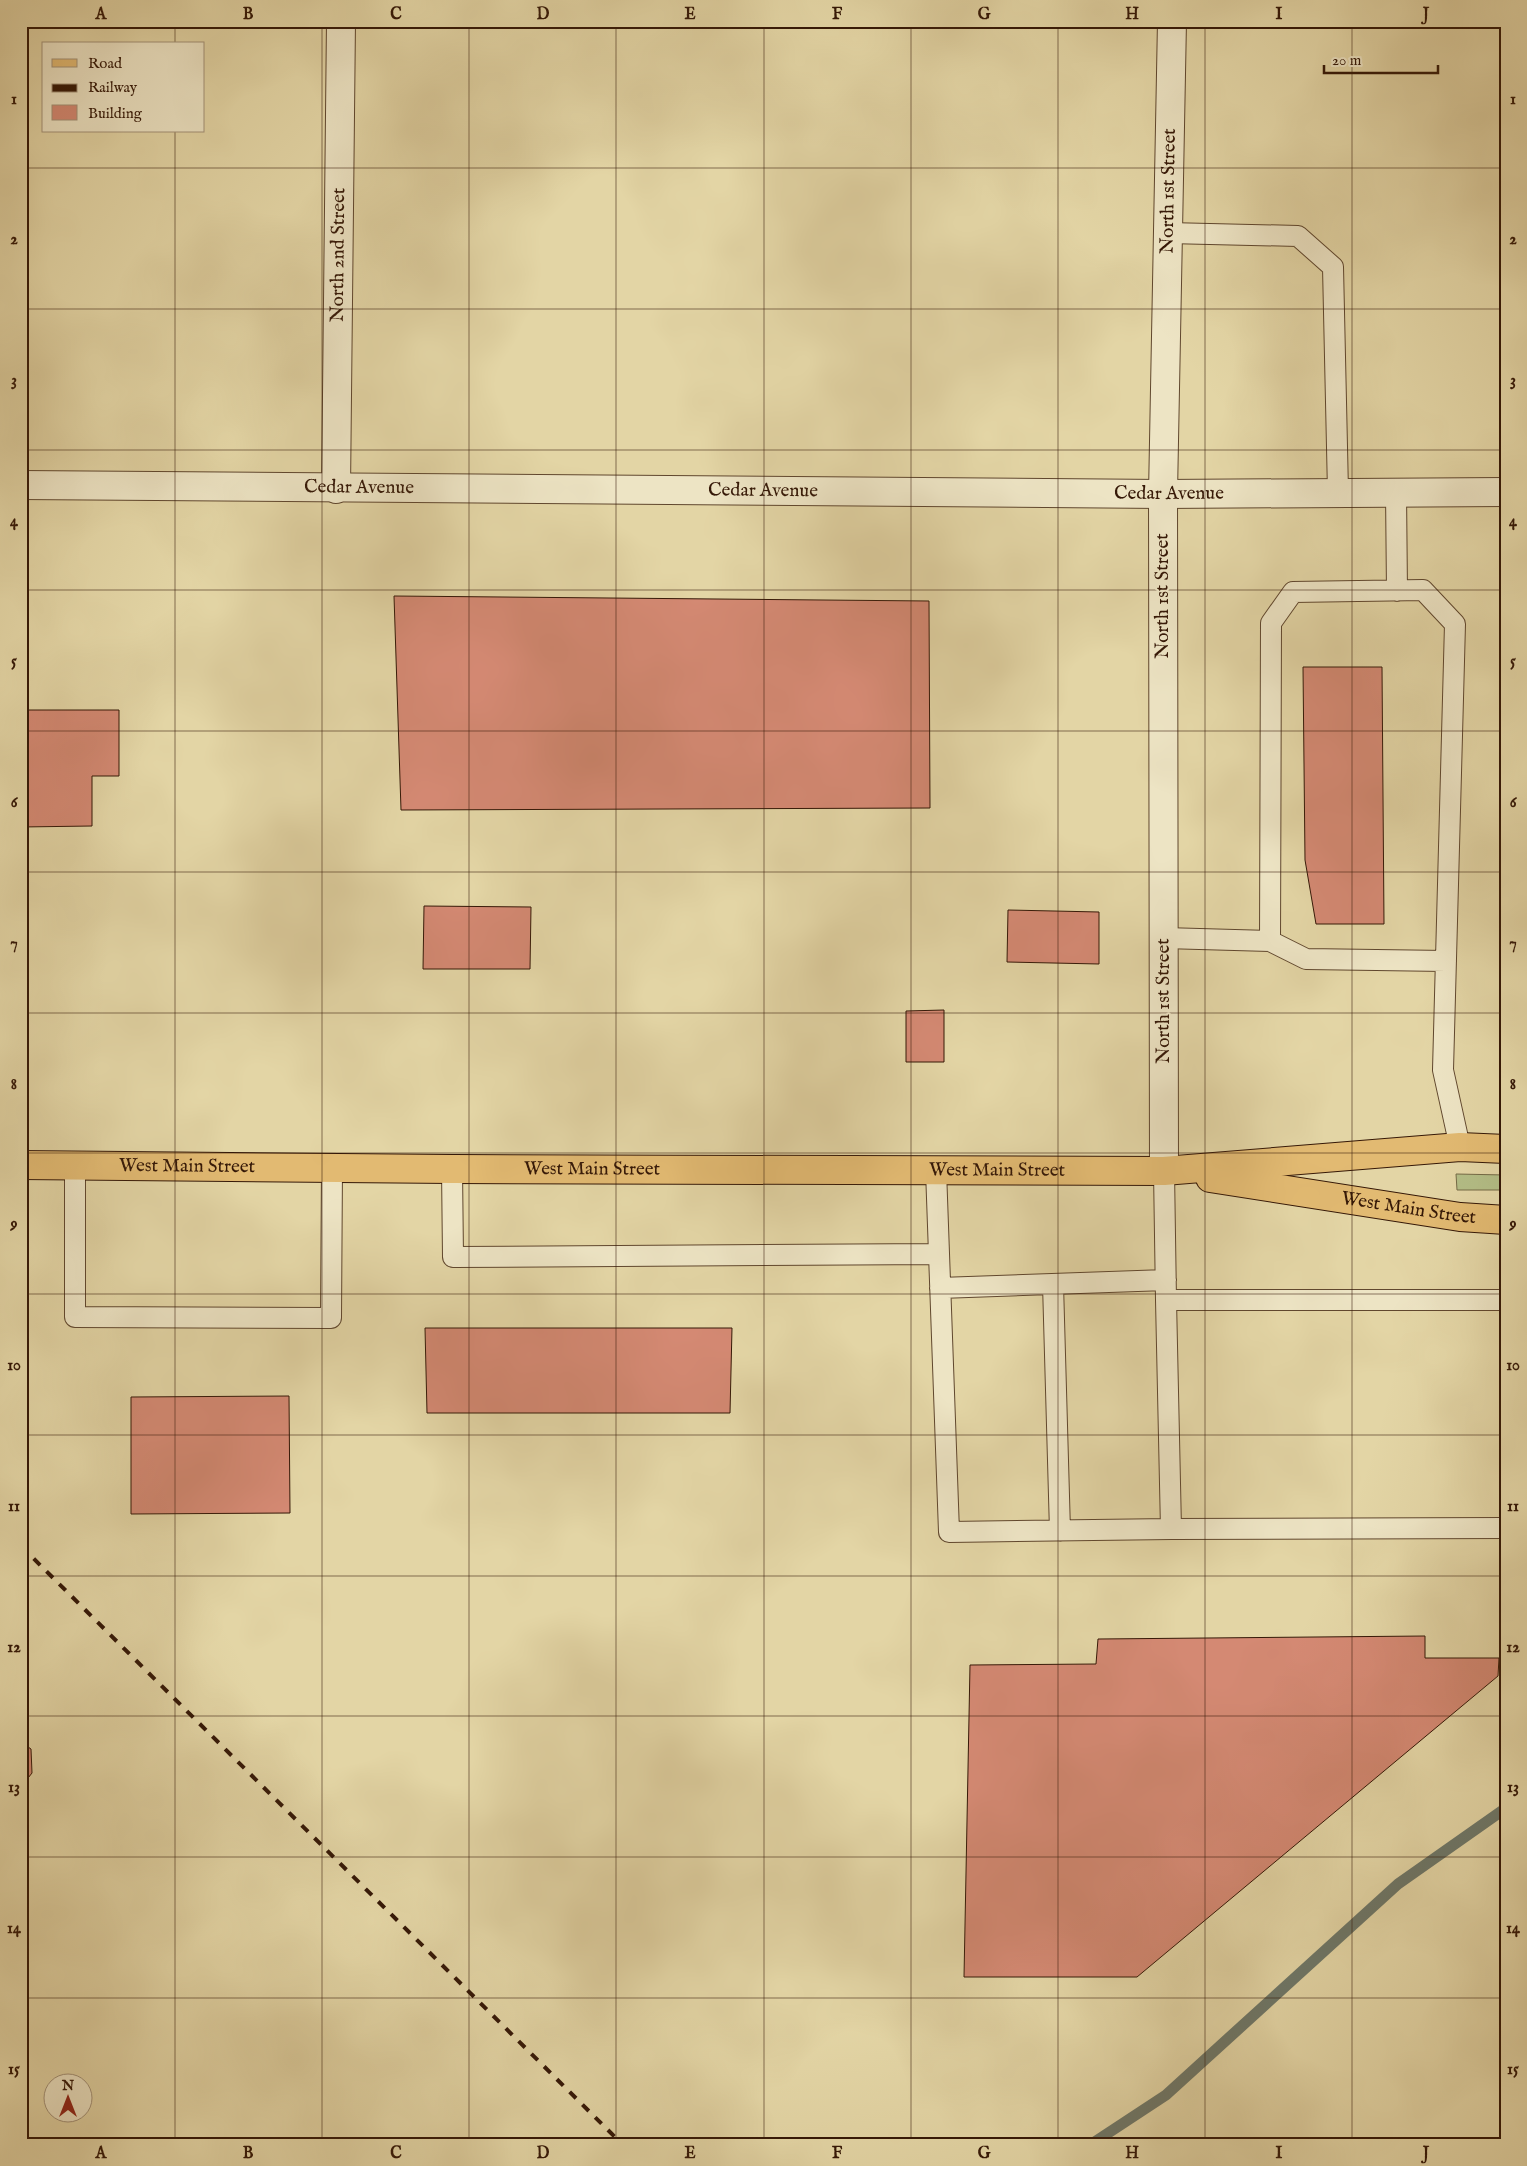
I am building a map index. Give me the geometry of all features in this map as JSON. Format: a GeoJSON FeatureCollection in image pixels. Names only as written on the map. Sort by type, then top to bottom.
{"type":"FeatureCollection","features":[{"type":"Feature","properties":{"kind":"main road","name":"West Main Street"},"geometry":{"type":"LineString","coordinates":[[21,1165],[452,1169],[1164,1171],[1460,1147],[1506,1149]]}},
{"type":"Feature","properties":{"kind":"main road","name":"West Main Street"},"geometry":{"type":"LineString","coordinates":[[1164,1171],[1460,1217],[1506,1220]]}},
{"type":"Feature","properties":{"kind":"street","name":"North 2nd Street"},"geometry":{"type":"LineString","coordinates":[[336,489],[341,21]]}},
{"type":"Feature","properties":{"kind":"street","name":"North 1st Street"},"geometry":{"type":"LineString","coordinates":[[1164,1171],[1163,494],[1172,21]]}},
{"type":"Feature","properties":{"kind":"street","name":"Cedar Avenue"},"geometry":{"type":"LineString","coordinates":[[21,485],[336,489],[1163,494],[1506,492]]}},
{"type":"Feature","properties":{"kind":"lane"},"geometry":{"type":"LineString","coordinates":[[1168,234],[1298,236],[1333,267],[1338,492]]}},
{"type":"Feature","properties":{"kind":"lane"},"geometry":{"type":"LineString","coordinates":[[1396,492],[1397,591]]}},
{"type":"Feature","properties":{"kind":"lane"},"geometry":{"type":"LineString","coordinates":[[1270,941],[1271,623],[1293,592],[1423,590],[1455,624],[1443,1070],[1460,1147]]}},
{"type":"Feature","properties":{"kind":"lane"},"geometry":{"type":"LineString","coordinates":[[1164,938],[1270,941],[1306,958],[1446,961]]}},
{"type":"Feature","properties":{"kind":"lane"},"geometry":{"type":"LineString","coordinates":[[76,1165],[76,1317],[331,1318],[332,1168]]}},
{"type":"Feature","properties":{"kind":"lane"},"geometry":{"type":"LineString","coordinates":[[452,1169],[453,1257],[939,1254]]}},
{"type":"Feature","properties":{"kind":"lane"},"geometry":{"type":"LineString","coordinates":[[936,1170],[949,1532],[1506,1528]]}},
{"type":"Feature","properties":{"kind":"lane"},"geometry":{"type":"LineString","coordinates":[[1164,1171],[1170,1529]]}},
{"type":"Feature","properties":{"kind":"lane"},"geometry":{"type":"LineString","coordinates":[[940,1288],[1053,1284],[1166,1290],[1506,1300]]}},
{"type":"Feature","properties":{"kind":"lane"},"geometry":{"type":"LineString","coordinates":[[1053,1284],[1060,1531]]}},
{"type":"Feature","properties":{"kind":"green space"},"geometry":{"type":"Polygon","coordinates":[[[1456,1174],[1506,1175],[1506,1190],[1457,1190],[1456,1174]]]}},
{"type":"Feature","properties":{"kind":"building"},"geometry":{"type":"Polygon","coordinates":[[[394,596],[929,601],[930,808],[401,810],[394,596]]]}},
{"type":"Feature","properties":{"kind":"building"},"geometry":{"type":"Polygon","coordinates":[[[1303,667],[1382,667],[1384,924],[1316,924],[1305,860],[1303,667]]]}},
{"type":"Feature","properties":{"kind":"building"},"geometry":{"type":"Polygon","coordinates":[[[21,710],[119,710],[119,776],[92,776],[92,826],[21,827],[21,710]]]}},
{"type":"Feature","properties":{"kind":"building"},"geometry":{"type":"Polygon","coordinates":[[[424,906],[531,907],[530,969],[423,969],[424,906]]]}},
{"type":"Feature","properties":{"kind":"building"},"geometry":{"type":"Polygon","coordinates":[[[1008,910],[1099,912],[1099,964],[1007,962],[1008,910]]]}},
{"type":"Feature","properties":{"kind":"building"},"geometry":{"type":"Polygon","coordinates":[[[944,1010],[944,1062],[906,1062],[906,1011],[944,1010]]]}},
{"type":"Feature","properties":{"kind":"building"},"geometry":{"type":"Polygon","coordinates":[[[425,1328],[732,1328],[730,1413],[427,1413],[425,1328]]]}},
{"type":"Feature","properties":{"kind":"building"},"geometry":{"type":"Polygon","coordinates":[[[289,1396],[290,1513],[131,1514],[131,1397],[289,1396]]]}},
{"type":"Feature","properties":{"kind":"building"},"geometry":{"type":"Polygon","coordinates":[[[1425,1636],[1425,1658],[1499,1658],[1498,1676],[1137,1977],[964,1977],[970,1665],[1096,1664],[1098,1639],[1425,1636]]]}},
{"type":"Feature","properties":{"kind":"building"},"geometry":{"type":"Polygon","coordinates":[[[21,1742],[31,1749],[32,1773],[21,1787],[21,1742]]]}},
{"type":"Feature","properties":{"kind":"waterway"},"geometry":{"type":"LineString","coordinates":[[1090,2145],[1166,2095],[1398,1884],[1506,1808]]}},
{"type":"Feature","properties":{"kind":"railway"},"geometry":{"type":"LineString","coordinates":[[21,1546],[623,2145]]}}]}
